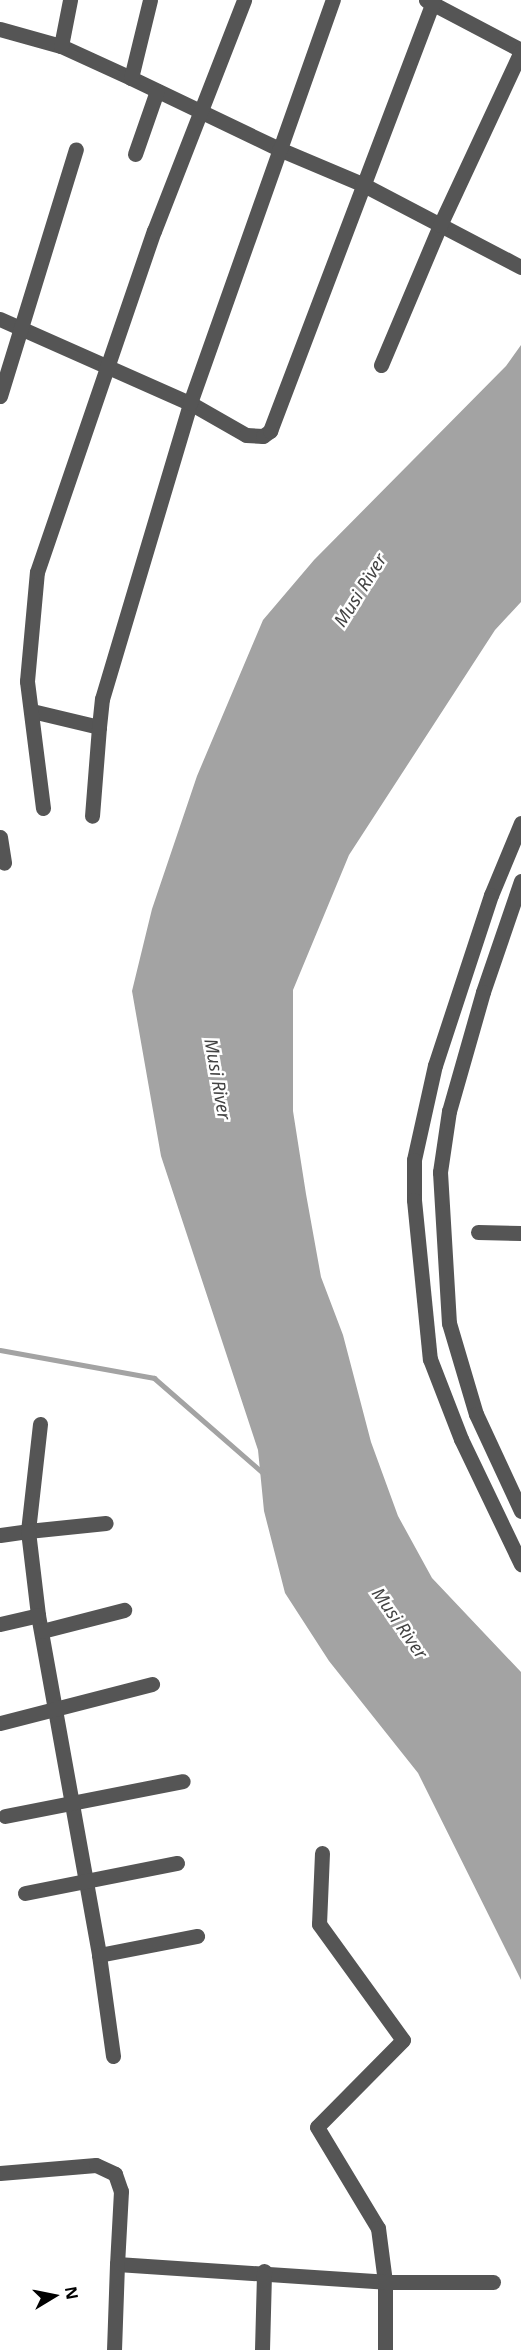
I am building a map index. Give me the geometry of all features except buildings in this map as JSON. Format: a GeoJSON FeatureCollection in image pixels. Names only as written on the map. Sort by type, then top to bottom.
{"type":"FeatureCollection","features":[{"type":"Feature","properties":{"kind":"street"},"geometry":{"type":"LineString","coordinates":[[61,46],[70,0]]}},
{"type":"Feature","properties":{"kind":"street"},"geometry":{"type":"LineString","coordinates":[[131,78],[150,0]]}},
{"type":"Feature","properties":{"kind":"street"},"geometry":{"type":"LineString","coordinates":[[43,808],[27,681],[37,572],[105,369],[244,0]]}},
{"type":"Feature","properties":{"kind":"street"},"geometry":{"type":"LineString","coordinates":[[92,816],[102,699],[190,403],[333,0]]}},
{"type":"Feature","properties":{"kind":"street"},"geometry":{"type":"LineString","coordinates":[[0,319],[105,369],[190,403],[246,435],[263,436],[270,430],[431,1],[521,50],[440,225],[381,365]]}},
{"type":"Feature","properties":{"kind":"street"},"geometry":{"type":"LineString","coordinates":[[0,29],[61,46],[279,149],[362,184],[521,267]]}},
{"type":"Feature","properties":{"kind":"street"},"geometry":{"type":"LineString","coordinates":[[135,154],[157,91]]}},
{"type":"Feature","properties":{"kind":"street"},"geometry":{"type":"LineString","coordinates":[[0,396],[76,149]]}},
{"type":"Feature","properties":{"kind":"street"},"geometry":{"type":"LineString","coordinates":[[32,711],[99,727]]}},
{"type":"Feature","properties":{"kind":"street"},"geometry":{"type":"LineString","coordinates":[[521,823],[491,895],[435,1065],[414,1160],[414,1200],[430,1359],[461,1439],[521,1564]]}},
{"type":"Feature","properties":{"kind":"street"},"geometry":{"type":"LineString","coordinates":[[0,837],[4,863]]}},
{"type":"Feature","properties":{"kind":"street"},"geometry":{"type":"LineString","coordinates":[[521,882],[458,1078],[440,1172],[449,1323],[476,1414],[521,1511]]}},
{"type":"Feature","properties":{"kind":"street"},"geometry":{"type":"LineString","coordinates":[[478,1232],[521,1233]]}},
{"type":"Feature","properties":{"kind":"street"},"geometry":{"type":"LineString","coordinates":[[40,1424],[28,1531],[38,1615],[57,1710],[99,1955],[113,2056]]}},
{"type":"Feature","properties":{"kind":"street"},"geometry":{"type":"LineString","coordinates":[[0,1535],[106,1523]]}},
{"type":"Feature","properties":{"kind":"street"},"geometry":{"type":"LineString","coordinates":[[42,1631],[124,1610]]}},
{"type":"Feature","properties":{"kind":"street"},"geometry":{"type":"LineString","coordinates":[[0,1624],[38,1615]]}},
{"type":"Feature","properties":{"kind":"street"},"geometry":{"type":"LineString","coordinates":[[0,1723],[152,1684]]}},
{"type":"Feature","properties":{"kind":"street"},"geometry":{"type":"LineString","coordinates":[[5,1816],[183,1780]]}},
{"type":"Feature","properties":{"kind":"street"},"geometry":{"type":"LineString","coordinates":[[322,1853],[319,1924],[403,2040],[317,2127],[378,2228],[386,2282],[385,2350]]}},
{"type":"Feature","properties":{"kind":"street"},"geometry":{"type":"LineString","coordinates":[[25,1893],[177,1863]]}},
{"type":"Feature","properties":{"kind":"street"},"geometry":{"type":"LineString","coordinates":[[99,1955],[197,1936]]}},
{"type":"Feature","properties":{"kind":"street"},"geometry":{"type":"LineString","coordinates":[[0,2173],[96,2165],[114,2174],[121,2191],[114,2350]]}},
{"type":"Feature","properties":{"kind":"street"},"geometry":{"type":"LineString","coordinates":[[117,2264],[264,2271],[386,2282],[493,2282]]}},
{"type":"Feature","properties":{"kind":"street"},"geometry":{"type":"LineString","coordinates":[[262,2350],[264,2271]]}},
{"type":"Feature","properties":{"kind":"water","name":"Musi River"},"geometry":{"type":"Polygon","coordinates":[[[521,345],[521,602],[495,630],[349,855],[293,990],[293,1111],[321,1277],[343,1335],[371,1442],[398,1516],[432,1578],[521,1672],[521,1980],[418,1773],[329,1661],[285,1593],[264,1511],[258,1450],[161,1156],[132,991],[152,909],[197,776],[263,620],[314,560],[506,366],[521,345]]]}},
{"type":"Feature","properties":{"kind":"waterway"},"geometry":{"type":"LineString","coordinates":[[0,1350],[154,1378],[265,1475]]}}]}
